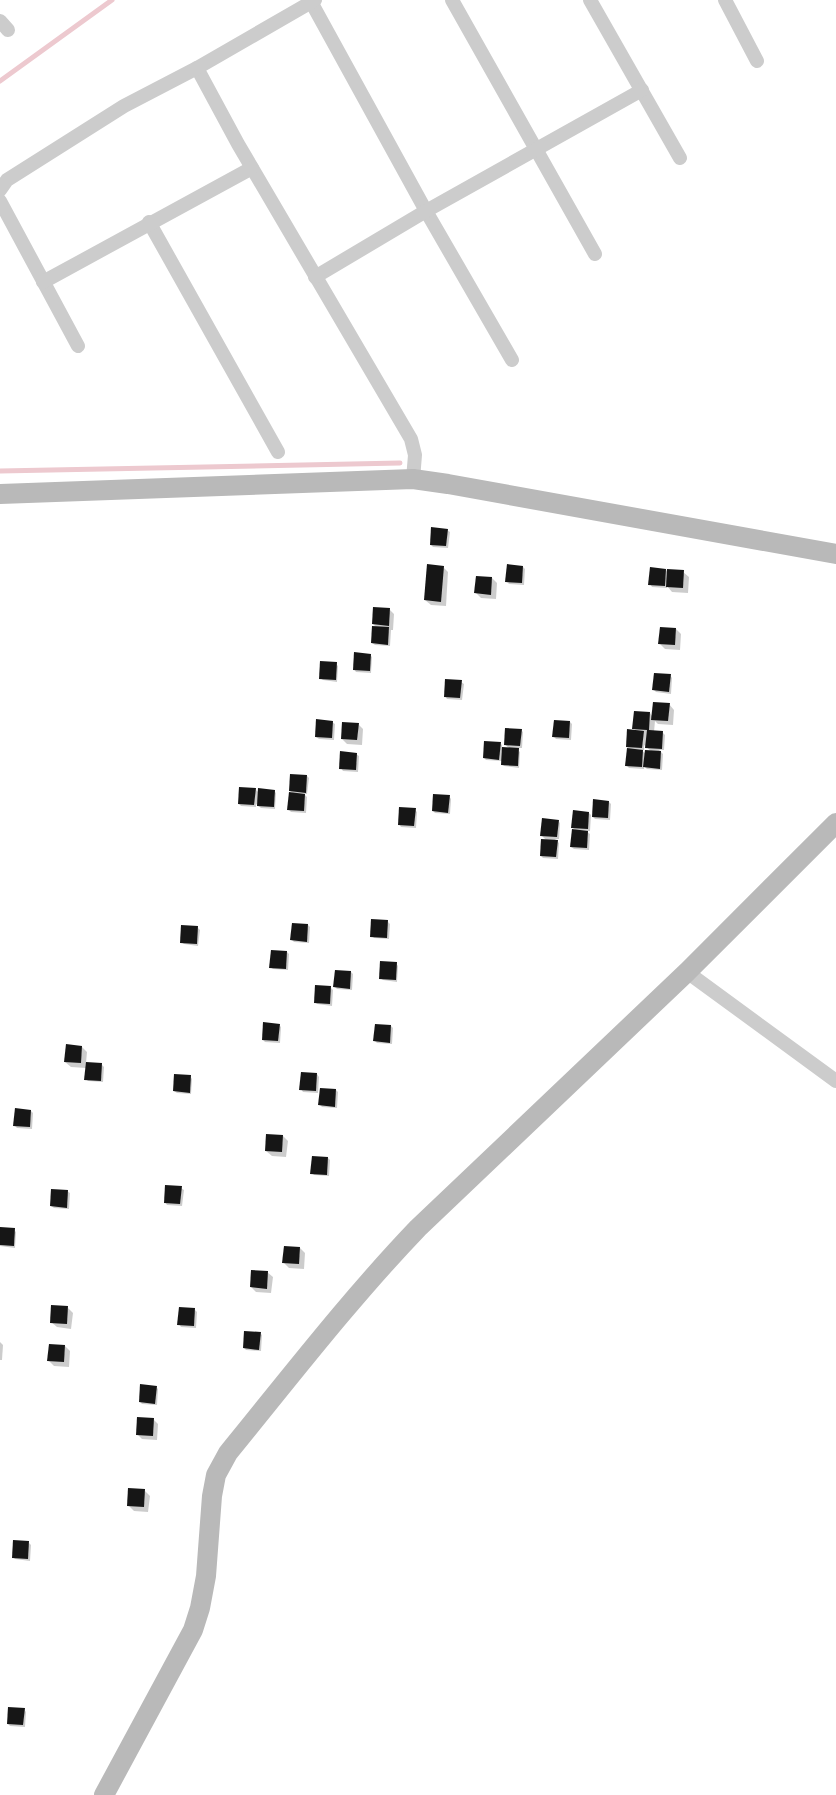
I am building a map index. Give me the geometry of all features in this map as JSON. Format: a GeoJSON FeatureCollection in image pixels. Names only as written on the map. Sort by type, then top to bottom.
{"type":"FeatureCollection","features":[{"type":"Feature","properties":{"kind":"main road"},"geometry":{"type":"LineString","coordinates":[[0,494],[413,475],[448,484],[836,554]]}},
{"type":"Feature","properties":{"kind":"main road"},"geometry":{"type":"LineString","coordinates":[[104,1795],[193,1630],[200,1608],[206,1576],[212,1496],[216,1476],[228,1453],[326,1332],[405,1242],[687,972],[836,823]]}},
{"type":"Feature","properties":{"kind":"street"},"geometry":{"type":"LineString","coordinates":[[452,0],[595,254]]}},
{"type":"Feature","properties":{"kind":"street"},"geometry":{"type":"LineString","coordinates":[[590,0],[680,158]]}},
{"type":"Feature","properties":{"kind":"street"},"geometry":{"type":"LineString","coordinates":[[725,0],[757,61]]}},
{"type":"Feature","properties":{"kind":"street"},"geometry":{"type":"LineString","coordinates":[[0,190],[7,180],[124,106],[197,68],[312,1],[426,212],[512,360]]}},
{"type":"Feature","properties":{"kind":"street"},"geometry":{"type":"LineString","coordinates":[[197,68],[252,168],[411,439],[415,455],[413,475]]}},
{"type":"Feature","properties":{"kind":"street"},"geometry":{"type":"LineString","coordinates":[[315,277],[642,90]]}},
{"type":"Feature","properties":{"kind":"street"},"geometry":{"type":"LineString","coordinates":[[43,282],[149,222],[252,168]]}},
{"type":"Feature","properties":{"kind":"street"},"geometry":{"type":"LineString","coordinates":[[0,201],[78,346]]}},
{"type":"Feature","properties":{"kind":"street"},"geometry":{"type":"LineString","coordinates":[[149,222],[278,452]]}},
{"type":"Feature","properties":{"kind":"street"},"geometry":{"type":"LineString","coordinates":[[687,972],[836,1081]]}},
{"type":"Feature","properties":{"kind":"building"},"geometry":{"type":"Polygon","coordinates":[[[431,527],[448,529],[446,546],[430,545],[431,527]]]}},
{"type":"Feature","properties":{"kind":"building"},"geometry":{"type":"Polygon","coordinates":[[[427,564],[444,566],[441,602],[424,600],[427,564]]]}},
{"type":"Feature","properties":{"kind":"building"},"geometry":{"type":"Polygon","coordinates":[[[507,564],[523,566],[522,583],[505,582],[507,564]]]}},
{"type":"Feature","properties":{"kind":"building"},"geometry":{"type":"Polygon","coordinates":[[[650,567],[666,569],[665,586],[648,585],[650,567]]]}},
{"type":"Feature","properties":{"kind":"building"},"geometry":{"type":"Polygon","coordinates":[[[667,569],[684,570],[683,588],[666,587],[667,569]]]}},
{"type":"Feature","properties":{"kind":"building"},"geometry":{"type":"Polygon","coordinates":[[[476,576],[492,577],[491,595],[474,593],[476,576]]]}},
{"type":"Feature","properties":{"kind":"building"},"geometry":{"type":"Polygon","coordinates":[[[373,607],[390,608],[389,626],[372,624],[373,607]]]}},
{"type":"Feature","properties":{"kind":"building"},"geometry":{"type":"Polygon","coordinates":[[[372,626],[389,627],[388,645],[371,643],[372,626]]]}},
{"type":"Feature","properties":{"kind":"building"},"geometry":{"type":"Polygon","coordinates":[[[660,627],[676,628],[675,645],[658,644],[660,627]]]}},
{"type":"Feature","properties":{"kind":"building"},"geometry":{"type":"Polygon","coordinates":[[[354,652],[371,654],[370,671],[353,670],[354,652]]]}},
{"type":"Feature","properties":{"kind":"building"},"geometry":{"type":"Polygon","coordinates":[[[320,661],[337,662],[336,680],[319,679],[320,661]]]}},
{"type":"Feature","properties":{"kind":"building"},"geometry":{"type":"Polygon","coordinates":[[[654,673],[671,674],[669,692],[652,690],[654,673]]]}},
{"type":"Feature","properties":{"kind":"building"},"geometry":{"type":"Polygon","coordinates":[[[445,679],[462,680],[460,698],[444,697],[445,679]]]}},
{"type":"Feature","properties":{"kind":"building"},"geometry":{"type":"Polygon","coordinates":[[[653,702],[670,703],[668,721],[651,720],[653,702]]]}},
{"type":"Feature","properties":{"kind":"building"},"geometry":{"type":"Polygon","coordinates":[[[634,711],[650,712],[649,730],[663,731],[662,749],[645,748],[647,730],[632,729],[634,711]]]}},
{"type":"Feature","properties":{"kind":"building"},"geometry":{"type":"Polygon","coordinates":[[[316,719],[333,721],[332,738],[315,737],[316,719]]]}},
{"type":"Feature","properties":{"kind":"building"},"geometry":{"type":"Polygon","coordinates":[[[554,720],[570,721],[569,738],[552,737],[554,720]]]}},
{"type":"Feature","properties":{"kind":"building"},"geometry":{"type":"Polygon","coordinates":[[[342,722],[359,723],[357,740],[341,739],[342,722]]]}},
{"type":"Feature","properties":{"kind":"building"},"geometry":{"type":"Polygon","coordinates":[[[505,728],[522,729],[520,746],[504,745],[505,728]]]}},
{"type":"Feature","properties":{"kind":"building"},"geometry":{"type":"Polygon","coordinates":[[[627,729],[644,731],[642,748],[626,747],[627,729]]]}},
{"type":"Feature","properties":{"kind":"building"},"geometry":{"type":"Polygon","coordinates":[[[484,741],[501,742],[499,760],[483,758],[484,741]]]}},
{"type":"Feature","properties":{"kind":"building"},"geometry":{"type":"Polygon","coordinates":[[[502,747],[519,748],[518,766],[501,765],[502,747]]]}},
{"type":"Feature","properties":{"kind":"building"},"geometry":{"type":"Polygon","coordinates":[[[627,748],[643,750],[642,767],[625,766],[627,748]]]}},
{"type":"Feature","properties":{"kind":"building"},"geometry":{"type":"Polygon","coordinates":[[[645,750],[661,751],[660,769],[643,767],[645,750]]]}},
{"type":"Feature","properties":{"kind":"building"},"geometry":{"type":"Polygon","coordinates":[[[340,751],[357,753],[356,770],[339,769],[340,751]]]}},
{"type":"Feature","properties":{"kind":"building"},"geometry":{"type":"Polygon","coordinates":[[[290,774],[307,775],[306,793],[289,791],[290,774]]]}},
{"type":"Feature","properties":{"kind":"building"},"geometry":{"type":"Polygon","coordinates":[[[239,787],[256,788],[254,805],[238,804],[239,787]]]}},
{"type":"Feature","properties":{"kind":"building"},"geometry":{"type":"Polygon","coordinates":[[[258,788],[275,790],[274,807],[257,806],[258,788]]]}},
{"type":"Feature","properties":{"kind":"building"},"geometry":{"type":"Polygon","coordinates":[[[289,792],[305,794],[304,811],[287,810],[289,792]]]}},
{"type":"Feature","properties":{"kind":"building"},"geometry":{"type":"Polygon","coordinates":[[[433,794],[450,795],[448,813],[432,811],[433,794]]]}},
{"type":"Feature","properties":{"kind":"building"},"geometry":{"type":"Polygon","coordinates":[[[593,799],[609,801],[608,818],[592,817],[593,799]]]}},
{"type":"Feature","properties":{"kind":"building"},"geometry":{"type":"Polygon","coordinates":[[[399,807],[416,808],[414,826],[398,825],[399,807]]]}},
{"type":"Feature","properties":{"kind":"building"},"geometry":{"type":"Polygon","coordinates":[[[573,810],[589,812],[588,829],[571,828],[573,810]]]}},
{"type":"Feature","properties":{"kind":"building"},"geometry":{"type":"Polygon","coordinates":[[[542,818],[559,820],[557,837],[540,836],[542,818]]]}},
{"type":"Feature","properties":{"kind":"building"},"geometry":{"type":"Polygon","coordinates":[[[572,829],[588,831],[587,848],[570,847],[572,829]]]}},
{"type":"Feature","properties":{"kind":"building"},"geometry":{"type":"Polygon","coordinates":[[[541,839],[558,840],[556,857],[540,856],[541,839]]]}},
{"type":"Feature","properties":{"kind":"building"},"geometry":{"type":"Polygon","coordinates":[[[371,919],[388,920],[387,938],[370,937],[371,919]]]}},
{"type":"Feature","properties":{"kind":"building"},"geometry":{"type":"Polygon","coordinates":[[[292,923],[308,924],[307,942],[290,940],[292,923]]]}},
{"type":"Feature","properties":{"kind":"building"},"geometry":{"type":"Polygon","coordinates":[[[181,925],[198,926],[197,944],[180,943],[181,925]]]}},
{"type":"Feature","properties":{"kind":"building"},"geometry":{"type":"Polygon","coordinates":[[[271,950],[287,951],[286,969],[269,968],[271,950]]]}},
{"type":"Feature","properties":{"kind":"building"},"geometry":{"type":"Polygon","coordinates":[[[380,961],[397,962],[396,980],[379,979],[380,961]]]}},
{"type":"Feature","properties":{"kind":"building"},"geometry":{"type":"Polygon","coordinates":[[[335,970],[351,971],[350,989],[333,987],[335,970]]]}},
{"type":"Feature","properties":{"kind":"building"},"geometry":{"type":"Polygon","coordinates":[[[315,985],[331,986],[330,1004],[314,1003],[315,985]]]}},
{"type":"Feature","properties":{"kind":"building"},"geometry":{"type":"Polygon","coordinates":[[[263,1022],[280,1024],[278,1041],[262,1040],[263,1022]]]}},
{"type":"Feature","properties":{"kind":"building"},"geometry":{"type":"Polygon","coordinates":[[[375,1024],[391,1025],[390,1043],[373,1041],[375,1024]]]}},
{"type":"Feature","properties":{"kind":"building"},"geometry":{"type":"Polygon","coordinates":[[[66,1044],[82,1046],[81,1063],[64,1062],[66,1044]]]}},
{"type":"Feature","properties":{"kind":"building"},"geometry":{"type":"Polygon","coordinates":[[[86,1062],[102,1063],[101,1081],[84,1080],[86,1062]]]}},
{"type":"Feature","properties":{"kind":"building"},"geometry":{"type":"Polygon","coordinates":[[[301,1072],[317,1073],[316,1091],[299,1090],[301,1072]]]}},
{"type":"Feature","properties":{"kind":"building"},"geometry":{"type":"Polygon","coordinates":[[[174,1074],[191,1075],[190,1093],[173,1091],[174,1074]]]}},
{"type":"Feature","properties":{"kind":"building"},"geometry":{"type":"Polygon","coordinates":[[[320,1088],[336,1089],[335,1107],[318,1105],[320,1088]]]}},
{"type":"Feature","properties":{"kind":"building"},"geometry":{"type":"Polygon","coordinates":[[[15,1108],[31,1110],[30,1127],[13,1126],[15,1108]]]}},
{"type":"Feature","properties":{"kind":"building"},"geometry":{"type":"Polygon","coordinates":[[[266,1134],[283,1135],[282,1152],[265,1151],[266,1134]]]}},
{"type":"Feature","properties":{"kind":"building"},"geometry":{"type":"Polygon","coordinates":[[[312,1156],[328,1157],[327,1175],[310,1174],[312,1156]]]}},
{"type":"Feature","properties":{"kind":"building"},"geometry":{"type":"Polygon","coordinates":[[[165,1185],[182,1186],[180,1204],[164,1203],[165,1185]]]}},
{"type":"Feature","properties":{"kind":"building"},"geometry":{"type":"Polygon","coordinates":[[[51,1189],[68,1190],[67,1208],[50,1206],[51,1189]]]}},
{"type":"Feature","properties":{"kind":"building"},"geometry":{"type":"Polygon","coordinates":[[[0,1227],[15,1228],[14,1246],[0,1245],[0,1227]]]}},
{"type":"Feature","properties":{"kind":"building"},"geometry":{"type":"Polygon","coordinates":[[[284,1246],[300,1247],[299,1264],[282,1263],[284,1246]]]}},
{"type":"Feature","properties":{"kind":"building"},"geometry":{"type":"Polygon","coordinates":[[[251,1270],[268,1271],[267,1289],[250,1287],[251,1270]]]}},
{"type":"Feature","properties":{"kind":"building"},"geometry":{"type":"Polygon","coordinates":[[[51,1305],[68,1306],[67,1324],[50,1323],[51,1305]]]}},
{"type":"Feature","properties":{"kind":"building"},"geometry":{"type":"Polygon","coordinates":[[[179,1307],[195,1308],[194,1326],[177,1325],[179,1307]]]}},
{"type":"Feature","properties":{"kind":"building"},"geometry":{"type":"Polygon","coordinates":[[[244,1331],[261,1332],[259,1350],[243,1348],[244,1331]]]}},
{"type":"Feature","properties":{"kind":"building"},"geometry":{"type":"Polygon","coordinates":[[[49,1344],[65,1345],[64,1362],[47,1361],[49,1344]]]}},
{"type":"Feature","properties":{"kind":"building"},"geometry":{"type":"Polygon","coordinates":[[[140,1384],[157,1386],[155,1404],[139,1402],[140,1384]]]}},
{"type":"Feature","properties":{"kind":"building"},"geometry":{"type":"Polygon","coordinates":[[[137,1417],[154,1418],[153,1436],[136,1435],[137,1417]]]}},
{"type":"Feature","properties":{"kind":"building"},"geometry":{"type":"Polygon","coordinates":[[[128,1488],[145,1489],[144,1507],[127,1506],[128,1488]]]}},
{"type":"Feature","properties":{"kind":"building"},"geometry":{"type":"Polygon","coordinates":[[[13,1540],[29,1541],[28,1559],[12,1558],[13,1540]]]}},
{"type":"Feature","properties":{"kind":"building"},"geometry":{"type":"Polygon","coordinates":[[[8,1707],[25,1708],[23,1725],[7,1724],[8,1707]]]}},
{"type":"Feature","properties":{"kind":"waterway"},"geometry":{"type":"LineString","coordinates":[[0,81],[112,0]]}},
{"type":"Feature","properties":{"kind":"waterway"},"geometry":{"type":"LineString","coordinates":[[0,471],[400,463]]}}]}
